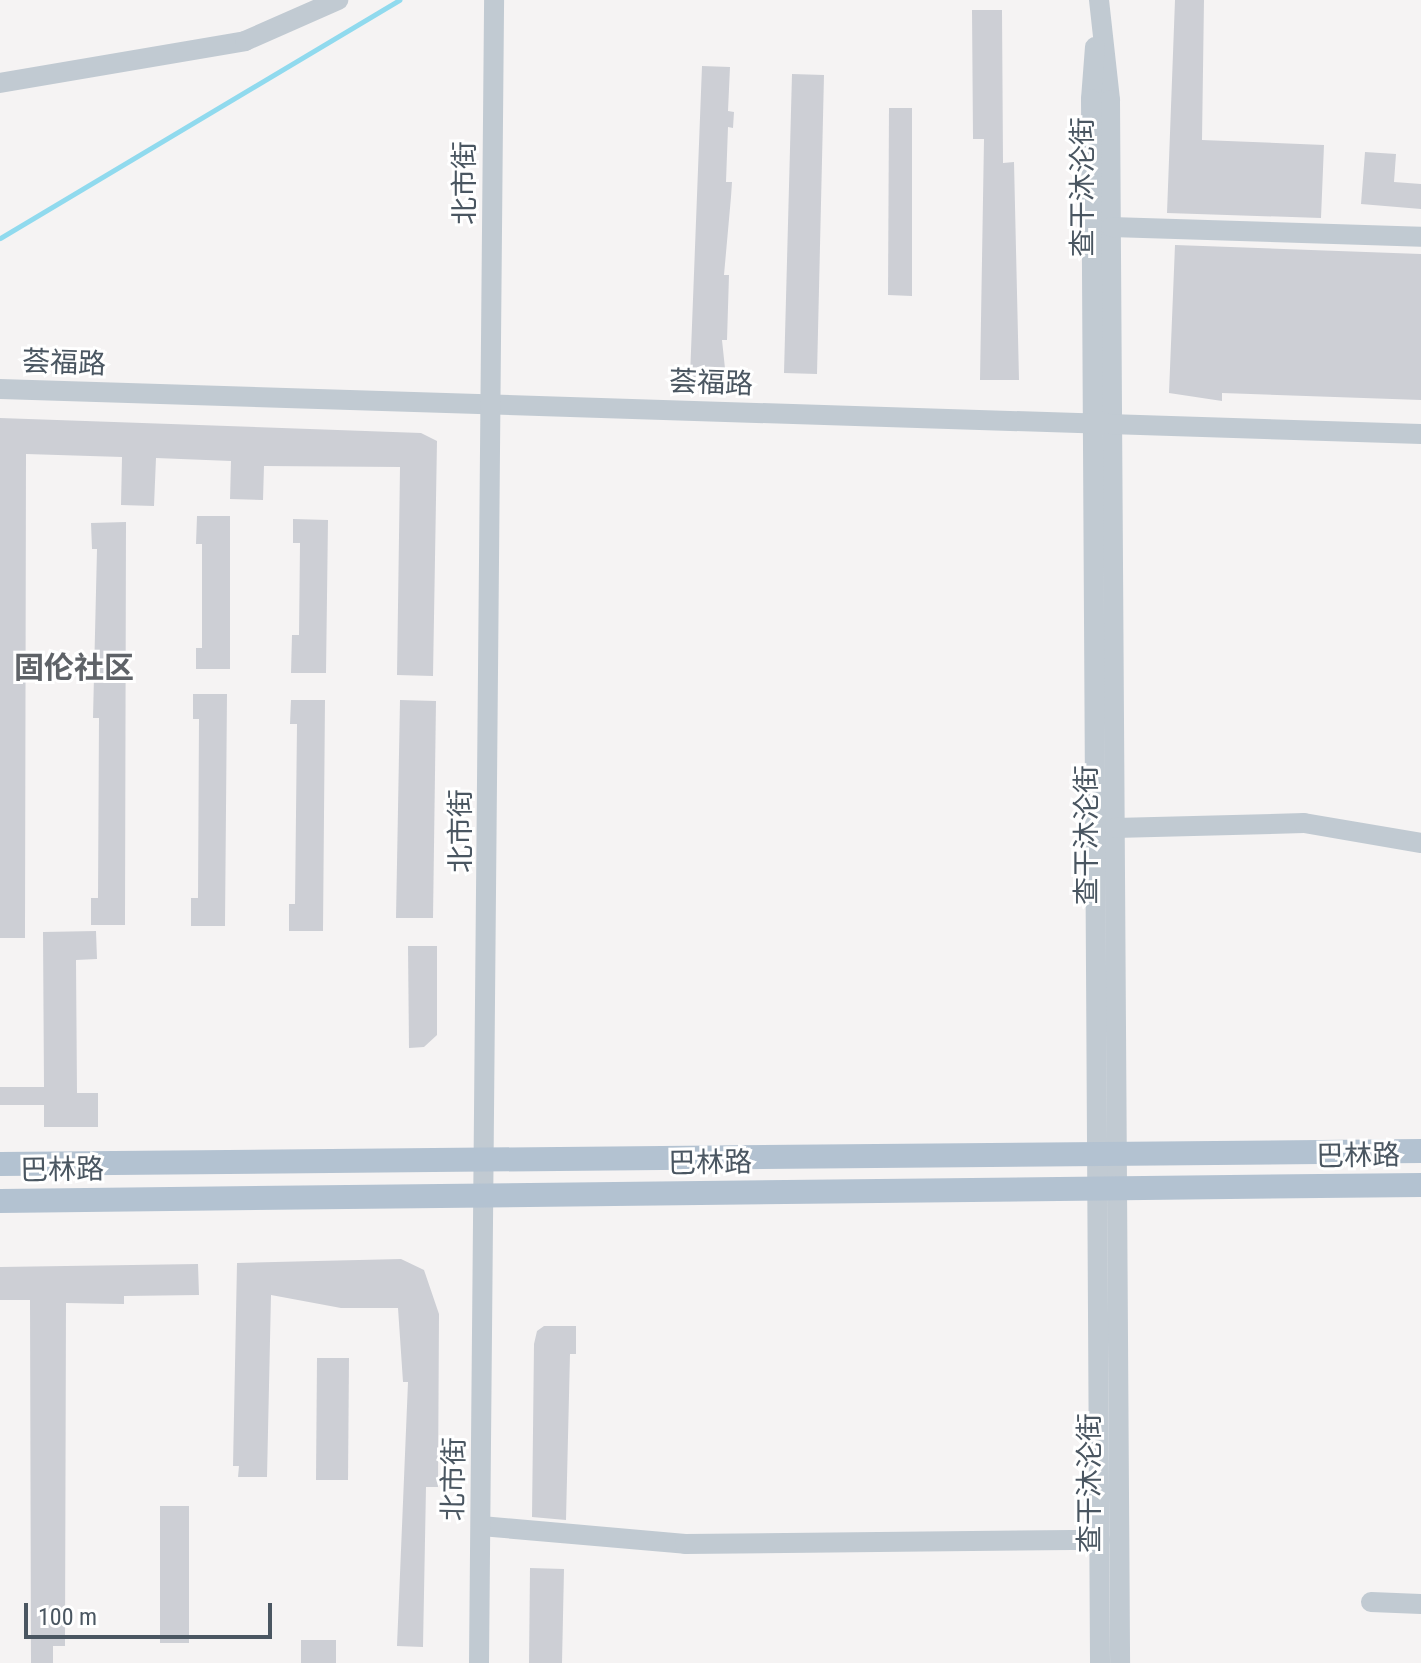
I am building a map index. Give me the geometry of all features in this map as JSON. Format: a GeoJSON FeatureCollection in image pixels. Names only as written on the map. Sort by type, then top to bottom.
{"type":"FeatureCollection","features":[{"type":"Feature","properties":{"kind":"main road","name":"巴林路"},"geometry":{"type":"LineString","coordinates":[[0,1164],[1421,1151]]}},
{"type":"Feature","properties":{"kind":"main road","name":"巴林路"},"geometry":{"type":"LineString","coordinates":[[0,1201],[1421,1185]]}},
{"type":"Feature","properties":{"kind":"street"},"geometry":{"type":"LineString","coordinates":[[0,83],[245,41],[338,0]]}},
{"type":"Feature","properties":{"kind":"street","name":"北市街"},"geometry":{"type":"LineString","coordinates":[[479,1663],[486,1195],[494,0]]}},
{"type":"Feature","properties":{"kind":"street","name":"查干沐沦街"},"geometry":{"type":"LineString","coordinates":[[1099,4],[1110,100],[1111,227],[1102,424],[1107,1188],[1100,1663]]}},
{"type":"Feature","properties":{"kind":"street","name":"查干沐沦街"},"geometry":{"type":"LineString","coordinates":[[1099,4],[1091,99],[1115,828],[1107,1154]]}},
{"type":"Feature","properties":{"kind":"street"},"geometry":{"type":"LineString","coordinates":[[1111,227],[1421,237]]}},
{"type":"Feature","properties":{"kind":"street","name":"荟福路"},"geometry":{"type":"LineString","coordinates":[[0,389],[1421,434]]}},
{"type":"Feature","properties":{"kind":"street"},"geometry":{"type":"LineString","coordinates":[[1115,828],[1304,823],[1421,843]]}},
{"type":"Feature","properties":{"kind":"street","name":"查干沐沦街"},"geometry":{"type":"LineString","coordinates":[[1107,1188],[1120,1663]]}},
{"type":"Feature","properties":{"kind":"street"},"geometry":{"type":"LineString","coordinates":[[481,1526],[685,1544],[1100,1540]]}},
{"type":"Feature","properties":{"kind":"street"},"geometry":{"type":"LineString","coordinates":[[1371,1602],[1421,1604]]}},
{"type":"Feature","properties":{"kind":"building"},"geometry":{"type":"Polygon","coordinates":[[[1175,0],[1204,0],[1202,140],[1324,145],[1321,218],[1167,213],[1175,0]]]}},
{"type":"Feature","properties":{"kind":"building"},"geometry":{"type":"Polygon","coordinates":[[[972,10],[1002,10],[1003,163],[1014,162],[1019,380],[980,380],[984,139],[973,139],[972,10]]]}},
{"type":"Feature","properties":{"kind":"building"},"geometry":{"type":"Polygon","coordinates":[[[702,66],[730,67],[728,111],[734,112],[733,128],[728,127],[726,182],[732,182],[724,275],[729,275],[727,340],[722,340],[726,378],[690,377],[702,66]]]}},
{"type":"Feature","properties":{"kind":"building"},"geometry":{"type":"Polygon","coordinates":[[[792,74],[824,75],[817,374],[784,373],[792,74]]]}},
{"type":"Feature","properties":{"kind":"building"},"geometry":{"type":"Polygon","coordinates":[[[889,108],[912,108],[912,296],[888,295],[889,108]]]}},
{"type":"Feature","properties":{"kind":"building"},"geometry":{"type":"Polygon","coordinates":[[[1365,152],[1396,154],[1394,182],[1421,184],[1421,209],[1361,204],[1365,152]]]}},
{"type":"Feature","properties":{"kind":"building"},"geometry":{"type":"Polygon","coordinates":[[[1175,245],[1421,254],[1421,400],[1222,393],[1222,401],[1169,393],[1175,245]]]}},
{"type":"Feature","properties":{"kind":"building"},"geometry":{"type":"Polygon","coordinates":[[[0,418],[421,433],[437,441],[433,676],[397,675],[400,467],[264,466],[263,500],[230,499],[231,461],[156,458],[154,506],[121,505],[122,457],[26,454],[25,938],[0,938],[0,418]]]}},
{"type":"Feature","properties":{"kind":"building"},"geometry":{"type":"Polygon","coordinates":[[[197,516],[230,516],[230,669],[196,669],[196,648],[202,648],[202,544],[196,544],[197,516]]]}},
{"type":"Feature","properties":{"kind":"building"},"geometry":{"type":"Polygon","coordinates":[[[293,519],[328,520],[326,673],[291,673],[292,635],[299,635],[300,543],[293,543],[293,519]]]}},
{"type":"Feature","properties":{"kind":"building"},"geometry":{"type":"Polygon","coordinates":[[[126,522],[125,925],[91,925],[91,898],[98,898],[99,718],[93,718],[97,549],[92,549],[91,523],[126,522]]]}},
{"type":"Feature","properties":{"kind":"building"},"geometry":{"type":"Polygon","coordinates":[[[193,694],[227,694],[225,926],[191,926],[191,898],[198,898],[199,719],[193,719],[193,694]]]}},
{"type":"Feature","properties":{"kind":"building"},"geometry":{"type":"Polygon","coordinates":[[[291,700],[325,700],[323,931],[289,931],[289,904],[295,904],[297,724],[290,724],[291,700]]]}},
{"type":"Feature","properties":{"kind":"building"},"geometry":{"type":"Polygon","coordinates":[[[400,700],[436,701],[433,918],[396,918],[400,700]]]}},
{"type":"Feature","properties":{"kind":"building"},"geometry":{"type":"Polygon","coordinates":[[[96,931],[97,959],[76,960],[77,1093],[98,1093],[98,1127],[44,1127],[44,1105],[0,1105],[0,1087],[44,1087],[43,932],[96,931]]]}},
{"type":"Feature","properties":{"kind":"building"},"geometry":{"type":"Polygon","coordinates":[[[408,946],[437,946],[437,1035],[424,1047],[409,1048],[408,946]]]}},
{"type":"Feature","properties":{"kind":"building"},"geometry":{"type":"Polygon","coordinates":[[[401,1259],[424,1270],[439,1314],[438,1487],[426,1487],[423,1647],[397,1646],[408,1382],[403,1382],[398,1308],[341,1308],[271,1295],[267,1477],[238,1477],[239,1466],[233,1466],[237,1263],[401,1259]]]}},
{"type":"Feature","properties":{"kind":"building"},"geometry":{"type":"Polygon","coordinates":[[[198,1264],[199,1295],[124,1296],[124,1304],[66,1303],[65,1646],[53,1646],[53,1663],[31,1663],[30,1300],[0,1300],[0,1267],[198,1264]]]}},
{"type":"Feature","properties":{"kind":"building"},"geometry":{"type":"Polygon","coordinates":[[[544,1326],[576,1326],[576,1354],[570,1354],[566,1520],[532,1517],[534,1344],[537,1331],[544,1326]]]}},
{"type":"Feature","properties":{"kind":"building"},"geometry":{"type":"Polygon","coordinates":[[[317,1358],[349,1358],[348,1480],[316,1480],[317,1358]]]}},
{"type":"Feature","properties":{"kind":"building"},"geometry":{"type":"Polygon","coordinates":[[[160,1506],[189,1506],[189,1643],[160,1643],[160,1506]]]}},
{"type":"Feature","properties":{"kind":"building"},"geometry":{"type":"Polygon","coordinates":[[[530,1568],[564,1569],[562,1663],[529,1663],[530,1568]]]}},
{"type":"Feature","properties":{"kind":"building"},"geometry":{"type":"Polygon","coordinates":[[[301,1640],[336,1640],[336,1663],[301,1663],[301,1640]]]}},
{"type":"Feature","properties":{"kind":"waterway"},"geometry":{"type":"LineString","coordinates":[[0,238],[400,0]]}},
{"type":"Feature","properties":{"kind":"district","name":"固伦社区"},"geometry":{"type":"Point","coordinates":[74,668]}}]}
